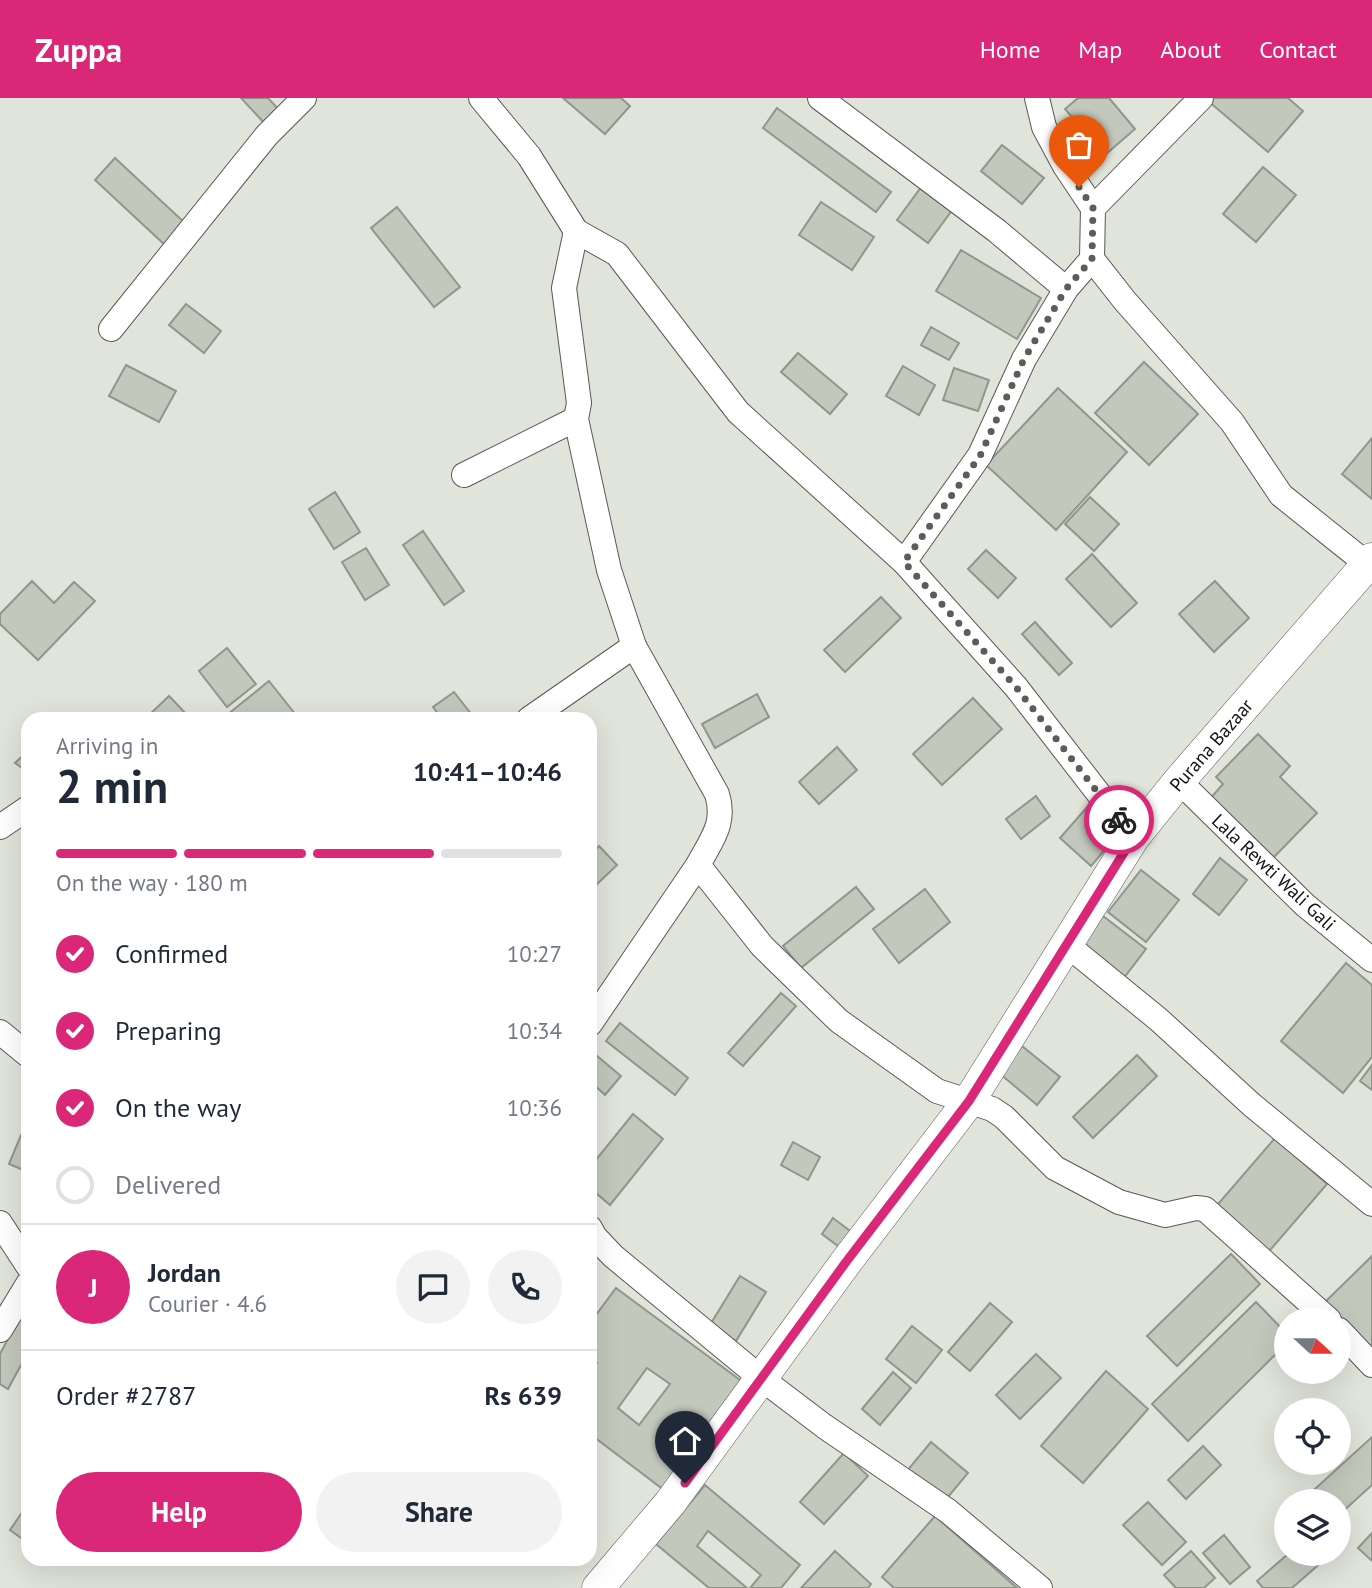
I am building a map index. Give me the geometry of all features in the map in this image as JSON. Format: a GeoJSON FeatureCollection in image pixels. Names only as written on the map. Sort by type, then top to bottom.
{"type":"FeatureCollection","features":[{"type":"Feature","properties":{"kind":"street"},"geometry":{"type":"LineString","coordinates":[[111,329],[267,135],[304,98]]}},
{"type":"Feature","properties":{"kind":"street"},"geometry":{"type":"LineString","coordinates":[[481,98],[529,156],[576,231],[617,254],[738,412],[904,562],[1016,687],[1133,838]]}},
{"type":"Feature","properties":{"kind":"street"},"geometry":{"type":"LineString","coordinates":[[820,98],[997,231],[1066,289]]}},
{"type":"Feature","properties":{"kind":"street"},"geometry":{"type":"LineString","coordinates":[[1037,98],[1044,127],[1065,166],[1093,208],[1092,259],[1125,301],[1232,422],[1281,495],[1371,564]]}},
{"type":"Feature","properties":{"kind":"street"},"geometry":{"type":"LineString","coordinates":[[1093,208],[1201,98]]}},
{"type":"Feature","properties":{"kind":"street"},"geometry":{"type":"LineString","coordinates":[[576,231],[564,288],[579,403],[576,419],[609,570],[634,646],[717,794],[722,808],[720,824],[698,865],[597,1014]]}},
{"type":"Feature","properties":{"kind":"street"},"geometry":{"type":"LineString","coordinates":[[904,562],[980,456],[1024,359],[1066,289],[1092,259]]}},
{"type":"Feature","properties":{"kind":"street"},"geometry":{"type":"LineString","coordinates":[[464,475],[576,419]]}},
{"type":"Feature","properties":{"kind":"street","name":"Purana Bazaar"},"geometry":{"type":"LineString","coordinates":[[598,1588],[670,1503],[846,1262],[969,1101],[1133,838],[1179,781],[1371,564]]}},
{"type":"Feature","properties":{"kind":"street"},"geometry":{"type":"LineString","coordinates":[[538,712],[634,646]]}},
{"type":"Feature","properties":{"kind":"street","name":"Lala Rewti Wali Gali"},"geometry":{"type":"LineString","coordinates":[[1179,781],[1305,905],[1372,960]]}},
{"type":"Feature","properties":{"kind":"street"},"geometry":{"type":"LineString","coordinates":[[0,827],[21,813]]}},
{"type":"Feature","properties":{"kind":"street"},"geometry":{"type":"LineString","coordinates":[[698,865],[762,946],[839,1021],[937,1091],[992,1109],[1004,1117],[1055,1168],[1119,1202],[1165,1215],[1196,1208],[1205,1209],[1314,1307]]}},
{"type":"Feature","properties":{"kind":"street"},"geometry":{"type":"LineString","coordinates":[[1066,944],[1158,1019],[1252,1105],[1372,1204]]}},
{"type":"Feature","properties":{"kind":"street"},"geometry":{"type":"LineString","coordinates":[[0,1032],[21,1049]]}},
{"type":"Feature","properties":{"kind":"street"},"geometry":{"type":"LineString","coordinates":[[0,1223],[21,1255]]}},
{"type":"Feature","properties":{"kind":"street"},"geometry":{"type":"LineString","coordinates":[[597,1239],[613,1256],[762,1379],[824,1426],[948,1511],[1040,1588]]}},
{"type":"Feature","properties":{"kind":"street"},"geometry":{"type":"LineString","coordinates":[[0,1329],[21,1295]]}},
{"type":"Feature","properties":{"kind":"street"},"geometry":{"type":"LineString","coordinates":[[1351,1343],[1372,1365]]}},
{"type":"Feature","properties":{"kind":"building"},"geometry":{"type":"Polygon","coordinates":[[[241,98],[268,98],[282,113],[268,127],[241,98]]]}},
{"type":"Feature","properties":{"kind":"building"},"geometry":{"type":"Polygon","coordinates":[[[563,98],[621,98],[630,106],[605,134],[563,98]]]}},
{"type":"Feature","properties":{"kind":"building"},"geometry":{"type":"Polygon","coordinates":[[[1078,98],[1109,98],[1135,129],[1105,155],[1065,109],[1078,98]]]}},
{"type":"Feature","properties":{"kind":"building"},"geometry":{"type":"Polygon","coordinates":[[[1288,98],[1303,111],[1268,152],[1207,100],[1288,98]]]}},
{"type":"Feature","properties":{"kind":"building"},"geometry":{"type":"Polygon","coordinates":[[[777,108],[891,192],[876,212],[763,128],[777,108]]]}},
{"type":"Feature","properties":{"kind":"building"},"geometry":{"type":"Polygon","coordinates":[[[1002,145],[1044,178],[1022,204],[981,171],[1002,145]]]}},
{"type":"Feature","properties":{"kind":"building"},"geometry":{"type":"Polygon","coordinates":[[[115,158],[186,224],[165,245],[95,180],[115,158]]]}},
{"type":"Feature","properties":{"kind":"building"},"geometry":{"type":"Polygon","coordinates":[[[1263,167],[1296,195],[1256,242],[1223,214],[1263,167]]]}},
{"type":"Feature","properties":{"kind":"building"},"geometry":{"type":"Polygon","coordinates":[[[922,186],[953,209],[928,243],[897,220],[922,186]]]}},
{"type":"Feature","properties":{"kind":"building"},"geometry":{"type":"Polygon","coordinates":[[[821,202],[874,237],[852,270],[799,235],[821,202]]]}},
{"type":"Feature","properties":{"kind":"building"},"geometry":{"type":"Polygon","coordinates":[[[397,207],[460,287],[434,307],[371,228],[397,207]]]}},
{"type":"Feature","properties":{"kind":"building"},"geometry":{"type":"Polygon","coordinates":[[[961,250],[1041,298],[1017,339],[936,291],[961,250]]]}},
{"type":"Feature","properties":{"kind":"building"},"geometry":{"type":"Polygon","coordinates":[[[186,304],[221,331],[204,353],[169,325],[186,304]]]}},
{"type":"Feature","properties":{"kind":"building"},"geometry":{"type":"Polygon","coordinates":[[[931,327],[959,343],[949,360],[921,345],[931,327]]]}},
{"type":"Feature","properties":{"kind":"building"},"geometry":{"type":"Polygon","coordinates":[[[798,353],[847,394],[830,414],[781,372],[798,353]]]}},
{"type":"Feature","properties":{"kind":"building"},"geometry":{"type":"Polygon","coordinates":[[[1144,362],[1198,414],[1149,465],[1095,413],[1144,362]]]}},
{"type":"Feature","properties":{"kind":"building"},"geometry":{"type":"Polygon","coordinates":[[[126,365],[176,391],[159,422],[109,396],[126,365]]]}},
{"type":"Feature","properties":{"kind":"building"},"geometry":{"type":"Polygon","coordinates":[[[903,366],[935,385],[919,415],[886,396],[903,366]]]}},
{"type":"Feature","properties":{"kind":"building"},"geometry":{"type":"Polygon","coordinates":[[[954,368],[989,380],[978,411],[943,400],[954,368]]]}},
{"type":"Feature","properties":{"kind":"building"},"geometry":{"type":"Polygon","coordinates":[[[1058,388],[1127,452],[1056,530],[986,465],[1058,388]]]}},
{"type":"Feature","properties":{"kind":"building"},"geometry":{"type":"Polygon","coordinates":[[[1372,438],[1372,499],[1342,474],[1372,438]]]}},
{"type":"Feature","properties":{"kind":"building"},"geometry":{"type":"Polygon","coordinates":[[[335,492],[360,532],[334,549],[309,509],[335,492]]]}},
{"type":"Feature","properties":{"kind":"building"},"geometry":{"type":"Polygon","coordinates":[[[1090,497],[1119,524],[1094,551],[1065,524],[1090,497]]]}},
{"type":"Feature","properties":{"kind":"building"},"geometry":{"type":"Polygon","coordinates":[[[423,531],[464,591],[444,605],[403,545],[423,531]]]}},
{"type":"Feature","properties":{"kind":"building"},"geometry":{"type":"Polygon","coordinates":[[[366,548],[389,585],[365,600],[342,562],[366,548]]]}},
{"type":"Feature","properties":{"kind":"building"},"geometry":{"type":"Polygon","coordinates":[[[986,550],[1016,578],[998,598],[968,569],[986,550]]]}},
{"type":"Feature","properties":{"kind":"building"},"geometry":{"type":"Polygon","coordinates":[[[1092,554],[1137,603],[1111,627],[1066,579],[1092,554]]]}},
{"type":"Feature","properties":{"kind":"building"},"geometry":{"type":"Polygon","coordinates":[[[32,581],[54,603],[74,582],[95,601],[38,660],[0,624],[0,614],[32,581]]]}},
{"type":"Feature","properties":{"kind":"building"},"geometry":{"type":"Polygon","coordinates":[[[1215,581],[1249,618],[1214,652],[1179,614],[1215,581]]]}},
{"type":"Feature","properties":{"kind":"building"},"geometry":{"type":"Polygon","coordinates":[[[881,597],[901,618],[845,672],[824,650],[881,597]]]}},
{"type":"Feature","properties":{"kind":"building"},"geometry":{"type":"Polygon","coordinates":[[[1035,622],[1072,663],[1059,675],[1022,634],[1035,622]]]}},
{"type":"Feature","properties":{"kind":"building"},"geometry":{"type":"Polygon","coordinates":[[[227,648],[256,684],[227,707],[199,671],[227,648]]]}},
{"type":"Feature","properties":{"kind":"building"},"geometry":{"type":"Polygon","coordinates":[[[269,681],[293,712],[231,712],[269,681]]]}},
{"type":"Feature","properties":{"kind":"building"},"geometry":{"type":"Polygon","coordinates":[[[454,692],[470,712],[437,712],[433,707],[454,692]]]}},
{"type":"Feature","properties":{"kind":"building"},"geometry":{"type":"Polygon","coordinates":[[[757,694],[769,717],[715,748],[702,724],[757,694]]]}},
{"type":"Feature","properties":{"kind":"building"},"geometry":{"type":"Polygon","coordinates":[[[169,696],[184,712],[152,712],[169,696]]]}},
{"type":"Feature","properties":{"kind":"building"},"geometry":{"type":"Polygon","coordinates":[[[973,698],[1002,729],[942,785],[913,754],[973,698]]]}},
{"type":"Feature","properties":{"kind":"building"},"geometry":{"type":"Polygon","coordinates":[[[1258,734],[1290,766],[1280,777],[1317,813],[1271,860],[1208,801],[1223,784],[1216,777],[1258,734]]]}},
{"type":"Feature","properties":{"kind":"building"},"geometry":{"type":"Polygon","coordinates":[[[837,747],[857,770],[819,804],[799,782],[837,747]]]}},
{"type":"Feature","properties":{"kind":"building"},"geometry":{"type":"Polygon","coordinates":[[[1036,796],[1050,816],[1021,839],[1006,819],[1036,796]]]}},
{"type":"Feature","properties":{"kind":"building"},"geometry":{"type":"Polygon","coordinates":[[[1089,805],[1120,832],[1091,866],[1060,838],[1089,805]]]}},
{"type":"Feature","properties":{"kind":"building"},"geometry":{"type":"Polygon","coordinates":[[[599,846],[617,865],[597,884],[599,846]]]}},
{"type":"Feature","properties":{"kind":"building"},"geometry":{"type":"Polygon","coordinates":[[[1220,858],[1247,880],[1219,915],[1193,894],[1220,858]]]}},
{"type":"Feature","properties":{"kind":"building"},"geometry":{"type":"Polygon","coordinates":[[[1141,870],[1179,900],[1146,942],[1108,912],[1141,870]]]}},
{"type":"Feature","properties":{"kind":"building"},"geometry":{"type":"Polygon","coordinates":[[[856,887],[874,909],[801,968],[783,946],[856,887]]]}},
{"type":"Feature","properties":{"kind":"building"},"geometry":{"type":"Polygon","coordinates":[[[925,889],[950,922],[899,963],[873,929],[925,889]]]}},
{"type":"Feature","properties":{"kind":"building"},"geometry":{"type":"Polygon","coordinates":[[[1103,916],[1146,949],[1123,979],[1080,946],[1103,916]]]}},
{"type":"Feature","properties":{"kind":"building"},"geometry":{"type":"Polygon","coordinates":[[[1346,963],[1372,985],[1372,1057],[1343,1093],[1281,1041],[1346,963]]]}},
{"type":"Feature","properties":{"kind":"building"},"geometry":{"type":"Polygon","coordinates":[[[781,993],[796,1006],[743,1066],[728,1053],[781,993]]]}},
{"type":"Feature","properties":{"kind":"building"},"geometry":{"type":"Polygon","coordinates":[[[620,1023],[688,1078],[675,1095],[606,1041],[620,1023]]]}},
{"type":"Feature","properties":{"kind":"building"},"geometry":{"type":"Polygon","coordinates":[[[1022,1046],[1060,1077],[1037,1105],[999,1073],[1022,1046]]]}},
{"type":"Feature","properties":{"kind":"building"},"geometry":{"type":"Polygon","coordinates":[[[1137,1055],[1157,1076],[1093,1138],[1073,1117],[1137,1055]]]}},
{"type":"Feature","properties":{"kind":"building"},"geometry":{"type":"Polygon","coordinates":[[[597,1056],[621,1076],[605,1095],[597,1088],[597,1056]]]}},
{"type":"Feature","properties":{"kind":"building"},"geometry":{"type":"Polygon","coordinates":[[[1372,1065],[1372,1090],[1360,1081],[1372,1065]]]}},
{"type":"Feature","properties":{"kind":"building"},"geometry":{"type":"Polygon","coordinates":[[[633,1114],[663,1139],[610,1205],[597,1194],[597,1158],[633,1114]]]}},
{"type":"Feature","properties":{"kind":"building"},"geometry":{"type":"Polygon","coordinates":[[[21,1135],[21,1169],[9,1164],[21,1135]]]}},
{"type":"Feature","properties":{"kind":"building"},"geometry":{"type":"Polygon","coordinates":[[[1275,1138],[1327,1184],[1265,1256],[1213,1210],[1275,1138]]]}},
{"type":"Feature","properties":{"kind":"building"},"geometry":{"type":"Polygon","coordinates":[[[793,1142],[820,1157],[808,1180],[781,1165],[793,1142]]]}},
{"type":"Feature","properties":{"kind":"building"},"geometry":{"type":"Polygon","coordinates":[[[833,1218],[854,1234],[842,1249],[822,1234],[833,1218]]]}},
{"type":"Feature","properties":{"kind":"building"},"geometry":{"type":"Polygon","coordinates":[[[1231,1254],[1260,1284],[1177,1366],[1147,1336],[1231,1254]]]}},
{"type":"Feature","properties":{"kind":"building"},"geometry":{"type":"Polygon","coordinates":[[[1372,1256],[1372,1357],[1351,1336],[1351,1307],[1321,1306],[1372,1256]]]}},
{"type":"Feature","properties":{"kind":"building"},"geometry":{"type":"Polygon","coordinates":[[[740,1276],[766,1292],[736,1341],[710,1325],[740,1276]]]}},
{"type":"Feature","properties":{"kind":"building"},"geometry":{"type":"Polygon","coordinates":[[[616,1288],[744,1383],[664,1490],[597,1439],[597,1314],[616,1288]],[[647,1368],[618,1408],[639,1425],[670,1384],[647,1368]]]}},
{"type":"Feature","properties":{"kind":"building"},"geometry":{"type":"Polygon","coordinates":[[[1256,1302],[1274,1321],[1274,1356],[1188,1441],[1152,1404],[1256,1302]]]}},
{"type":"Feature","properties":{"kind":"building"},"geometry":{"type":"Polygon","coordinates":[[[990,1303],[1012,1322],[970,1371],[948,1352],[990,1303]]]}},
{"type":"Feature","properties":{"kind":"building"},"geometry":{"type":"Polygon","coordinates":[[[21,1314],[21,1365],[8,1389],[0,1384],[0,1354],[21,1314]]]}},
{"type":"Feature","properties":{"kind":"building"},"geometry":{"type":"Polygon","coordinates":[[[912,1326],[942,1350],[916,1383],[886,1359],[912,1326]]]}},
{"type":"Feature","properties":{"kind":"building"},"geometry":{"type":"Polygon","coordinates":[[[1036,1354],[1061,1378],[1020,1419],[996,1395],[1036,1354]]]}},
{"type":"Feature","properties":{"kind":"building"},"geometry":{"type":"Polygon","coordinates":[[[1106,1371],[1148,1409],[1083,1483],[1041,1446],[1106,1371]]]}},
{"type":"Feature","properties":{"kind":"building"},"geometry":{"type":"Polygon","coordinates":[[[893,1372],[911,1388],[880,1425],[862,1409],[893,1372]]]}},
{"type":"Feature","properties":{"kind":"building"},"geometry":{"type":"Polygon","coordinates":[[[1372,1437],[1372,1485],[1351,1504],[1351,1489],[1315,1489],[1330,1475],[1351,1475],[1351,1456],[1372,1437]]]}},
{"type":"Feature","properties":{"kind":"building"},"geometry":{"type":"Polygon","coordinates":[[[931,1442],[968,1473],[943,1503],[906,1472],[931,1442]]]}},
{"type":"Feature","properties":{"kind":"building"},"geometry":{"type":"Polygon","coordinates":[[[1203,1446],[1221,1465],[1186,1499],[1168,1480],[1203,1446]]]}},
{"type":"Feature","properties":{"kind":"building"},"geometry":{"type":"Polygon","coordinates":[[[844,1453],[868,1476],[824,1524],[800,1502],[844,1453]]]}},
{"type":"Feature","properties":{"kind":"building"},"geometry":{"type":"Polygon","coordinates":[[[705,1485],[800,1565],[781,1588],[750,1588],[761,1575],[708,1531],[697,1546],[747,1588],[709,1588],[656,1544],[705,1485]]]}},
{"type":"Feature","properties":{"kind":"building"},"geometry":{"type":"Polygon","coordinates":[[[1148,1502],[1186,1542],[1162,1565],[1123,1525],[1148,1502]]]}},
{"type":"Feature","properties":{"kind":"building"},"geometry":{"type":"Polygon","coordinates":[[[21,1514],[21,1538],[10,1530],[21,1514]]]}},
{"type":"Feature","properties":{"kind":"building"},"geometry":{"type":"Polygon","coordinates":[[[935,1516],[1017,1588],[894,1588],[882,1577],[935,1516]]]}},
{"type":"Feature","properties":{"kind":"building"},"geometry":{"type":"Polygon","coordinates":[[[1372,1533],[1372,1561],[1358,1548],[1372,1533]]]}},
{"type":"Feature","properties":{"kind":"building"},"geometry":{"type":"Polygon","coordinates":[[[1224,1535],[1250,1567],[1230,1584],[1203,1553],[1224,1535]]]}},
{"type":"Feature","properties":{"kind":"building"},"geometry":{"type":"Polygon","coordinates":[[[835,1551],[871,1584],[868,1588],[801,1588],[835,1551]]]}},
{"type":"Feature","properties":{"kind":"building"},"geometry":{"type":"Polygon","coordinates":[[[1191,1551],[1215,1578],[1204,1588],[1176,1588],[1164,1575],[1191,1551]]]}},
{"type":"Feature","properties":{"kind":"building"},"geometry":{"type":"Polygon","coordinates":[[[1274,1566],[1317,1566],[1292,1588],[1263,1588],[1257,1581],[1274,1566]]]}},
{"type":"Feature","properties":{"kind":"way so far"},"geometry":{"type":"LineString","coordinates":[[1079,187],[1093,208],[1092,259],[1066,289],[1024,359],[980,456],[904,562],[1016,687],[1119,820]]}},
{"type":"Feature","properties":{"kind":"route"},"geometry":{"type":"LineString","coordinates":[[685,1483],[846,1262],[969,1101],[1133,838],[1119,820]]}}]}
